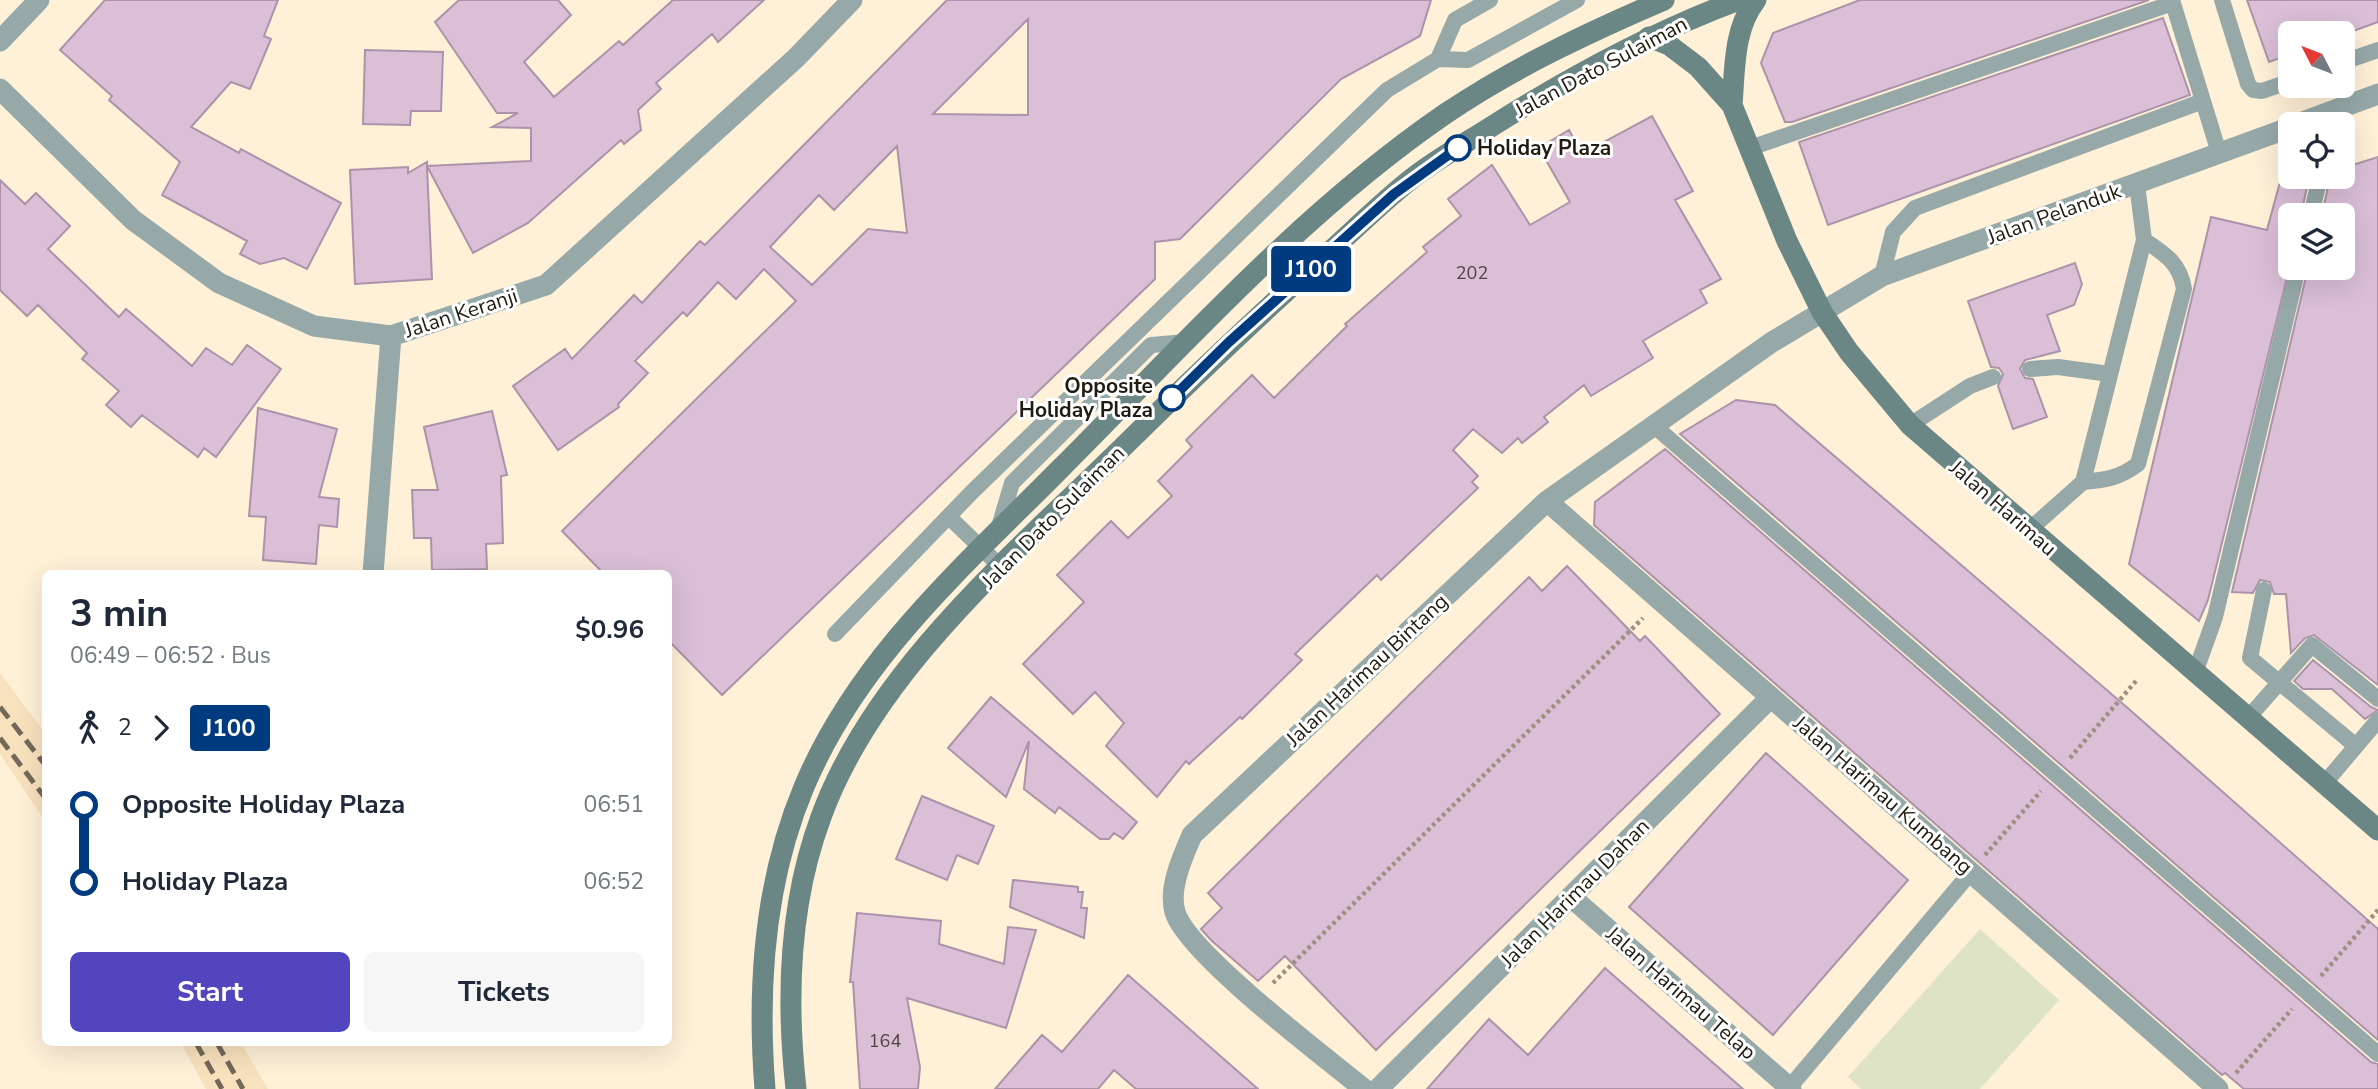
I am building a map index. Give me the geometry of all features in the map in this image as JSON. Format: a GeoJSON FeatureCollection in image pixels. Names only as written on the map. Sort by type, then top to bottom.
{"type":"FeatureCollection","features":[{"type":"Feature","properties":{"kind":"street"},"geometry":{"type":"LineString","coordinates":[[0,41],[39,0]]}},
{"type":"Feature","properties":{"kind":"street","name":"Jalan Keranji"},"geometry":{"type":"LineString","coordinates":[[0,89],[133,220],[219,283],[314,326],[391,336],[546,285],[796,58],[852,0]]}},
{"type":"Feature","properties":{"kind":"street","name":"Jalan Dato Sulaiman"},"geometry":{"type":"LineString","coordinates":[[796,1089],[792,1051],[792,953],[802,886],[821,816],[873,714],[914,660],[1001,567],[1229,342],[1411,179],[1552,89],[1649,37],[1739,0]]}},
{"type":"Feature","properties":{"kind":"street","name":"Jalan Harimau"},"geometry":{"type":"LineString","coordinates":[[1732,105],[1736,51],[1745,14],[1756,0]]}},
{"type":"Feature","properties":{"kind":"street","name":"Jalan Dato Sulaiman"},"geometry":{"type":"LineString","coordinates":[[765,1089],[760,1028],[771,903],[780,858],[804,788],[839,718],[904,626],[1265,263],[1333,202],[1444,115],[1513,73],[1649,2]]}},
{"type":"Feature","properties":{"kind":"street","name":"Jalan Harimau"},"geometry":{"type":"LineString","coordinates":[[1649,37],[1669,45],[1698,67],[1732,105],[1787,241],[1822,312],[1856,362],[1910,425],[2378,830]]}},
{"type":"Feature","properties":{"kind":"street"},"geometry":{"type":"LineString","coordinates":[[2344,112],[2378,94]]}},
{"type":"Feature","properties":{"kind":"street","name":"Jalan Pelanduk"},"geometry":{"type":"LineString","coordinates":[[1822,312],[1882,275],[2278,132]]}},
{"type":"Feature","properties":{"kind":"street","name":"Jalan Harimau Bintang"},"geometry":{"type":"LineString","coordinates":[[1364,1089],[1203,954],[1175,912],[1177,870],[1192,835],[1547,501],[1652,424],[1822,312]]}},
{"type":"Feature","properties":{"kind":"street"},"geometry":{"type":"LineString","coordinates":[[373,570],[391,336]]}},
{"type":"Feature","properties":{"kind":"street","name":"Jalan Harimau Kumbang"},"geometry":{"type":"LineString","coordinates":[[1547,501],[2218,1089]]}},
{"type":"Feature","properties":{"kind":"street","name":"Jalan Harimau Dahan"},"geometry":{"type":"LineString","coordinates":[[1378,1089],[1772,697]]}},
{"type":"Feature","properties":{"kind":"street","name":"Jalan Harimau Telap"},"geometry":{"type":"LineString","coordinates":[[1571,897],[1790,1088]]}},
{"type":"Feature","properties":{"kind":"lane"},"geometry":{"type":"LineString","coordinates":[[1438,59],[1455,20],[1490,0]]}},
{"type":"Feature","properties":{"kind":"lane"},"geometry":{"type":"LineString","coordinates":[[835,634],[949,517],[1387,90],[1438,59],[1468,60],[1577,0]]}},
{"type":"Feature","properties":{"kind":"lane"},"geometry":{"type":"LineString","coordinates":[[2221,0],[2248,84],[2253,90],[2262,91],[2278,85]]}},
{"type":"Feature","properties":{"kind":"lane"},"geometry":{"type":"LineString","coordinates":[[1750,148],[2172,1],[2219,153]]}},
{"type":"Feature","properties":{"kind":"lane"},"geometry":{"type":"LineString","coordinates":[[2356,58],[2378,50]]}},
{"type":"Feature","properties":{"kind":"lane"},"geometry":{"type":"LineString","coordinates":[[1882,275],[1893,232],[1915,208],[2203,102]]}},
{"type":"Feature","properties":{"kind":"lane"},"geometry":{"type":"LineString","coordinates":[[2029,530],[2083,482],[2144,240],[2137,184]]}},
{"type":"Feature","properties":{"kind":"lane"},"geometry":{"type":"LineString","coordinates":[[2083,482],[2124,475],[2138,464],[2184,289],[2182,272],[2172,259],[2144,240]]}},
{"type":"Feature","properties":{"kind":"lane"},"geometry":{"type":"LineString","coordinates":[[2195,673],[2215,617],[2295,280]]}},
{"type":"Feature","properties":{"kind":"lane"},"geometry":{"type":"LineString","coordinates":[[2030,369],[2058,367],[2110,374]]}},
{"type":"Feature","properties":{"kind":"lane"},"geometry":{"type":"LineString","coordinates":[[1910,425],[1970,386],[1993,377]]}},
{"type":"Feature","properties":{"kind":"lane"},"geometry":{"type":"LineString","coordinates":[[1652,424],[2378,1054]]}},
{"type":"Feature","properties":{"kind":"lane"},"geometry":{"type":"LineString","coordinates":[[949,517],[1001,567]]}},
{"type":"Feature","properties":{"kind":"lane"},"geometry":{"type":"LineString","coordinates":[[2264,590],[2250,658],[2356,746]]}},
{"type":"Feature","properties":{"kind":"lane"},"geometry":{"type":"LineString","coordinates":[[2248,718],[2312,645],[2378,699]]}},
{"type":"Feature","properties":{"kind":"lane"},"geometry":{"type":"LineString","coordinates":[[2324,784],[2378,720]]}},
{"type":"Feature","properties":{"kind":"lane"},"geometry":{"type":"LineString","coordinates":[[1790,1088],[1971,872]]}},
{"type":"Feature","properties":{"kind":"path"},"geometry":{"type":"LineString","coordinates":[[1257,999],[1661,601]]}},
{"type":"Feature","properties":{"kind":"shaded area"},"geometry":{"type":"Polygon","coordinates":[[[0,673],[42,729],[42,817],[0,754],[0,673]]]}},
{"type":"Feature","properties":{"kind":"shaded area"},"geometry":{"type":"Polygon","coordinates":[[[183,1046],[243,1046],[268,1089],[206,1089],[183,1046]]]}},
{"type":"Feature","properties":{"kind":"green space"},"geometry":{"type":"Polygon","coordinates":[[[1980,929],[2059,1000],[1980,1089],[1861,1089],[1848,1077],[1980,929]]]}},
{"type":"Feature","properties":{"kind":"building"},"geometry":{"type":"Polygon","coordinates":[[[105,0],[278,0],[264,36],[271,39],[250,89],[231,82],[191,127],[239,153],[241,149],[341,203],[307,269],[284,258],[260,264],[240,254],[247,241],[162,195],[180,162],[109,100],[112,96],[60,50],[105,0]]]}},
{"type":"Feature","properties":{"kind":"building"},"geometry":{"type":"Polygon","coordinates":[[[459,0],[558,0],[571,15],[524,62],[554,97],[619,41],[623,45],[673,0],[764,0],[718,42],[712,34],[656,83],[661,89],[638,110],[641,130],[624,144],[621,140],[528,223],[473,253],[427,166],[531,161],[531,128],[492,127],[518,113],[497,113],[435,22],[459,0]]]}},
{"type":"Feature","properties":{"kind":"building"},"geometry":{"type":"Polygon","coordinates":[[[947,0],[1431,0],[1420,36],[1341,79],[1180,239],[1155,242],[1155,279],[722,695],[672,644],[672,570],[600,570],[562,531],[796,301],[764,269],[736,299],[718,282],[687,316],[683,312],[635,361],[648,373],[618,404],[619,407],[558,450],[513,386],[565,349],[572,359],[634,295],[642,303],[700,241],[705,245],[947,0]],[[1028,19],[933,114],[1028,115],[1028,19]],[[897,146],[834,210],[819,195],[770,247],[812,285],[868,229],[907,233],[897,146]]]}},
{"type":"Feature","properties":{"kind":"building"},"geometry":{"type":"Polygon","coordinates":[[[1860,0],[2149,0],[1792,122],[1785,122],[1761,63],[1773,33],[1860,0]]]}},
{"type":"Feature","properties":{"kind":"building"},"geometry":{"type":"Polygon","coordinates":[[[2247,0],[2378,0],[2378,22],[2356,30],[2356,21],[2278,21],[2278,59],[2269,62],[2247,0]]]}},
{"type":"Feature","properties":{"kind":"building"},"geometry":{"type":"Polygon","coordinates":[[[2163,18],[2190,95],[1828,225],[1799,142],[2163,18]]]}},
{"type":"Feature","properties":{"kind":"building"},"geometry":{"type":"Polygon","coordinates":[[[365,50],[443,52],[441,111],[411,111],[410,125],[363,124],[365,50]]]}},
{"type":"Feature","properties":{"kind":"building"},"geometry":{"type":"Polygon","coordinates":[[[1652,116],[1693,191],[1675,200],[1721,279],[1700,290],[1707,303],[1643,341],[1653,358],[1591,396],[1584,385],[1544,417],[1548,422],[1522,443],[1518,438],[1502,453],[1473,429],[1453,450],[1478,476],[1472,482],[1478,488],[1381,580],[1377,575],[1295,654],[1302,660],[1242,719],[1240,717],[1189,764],[1186,761],[1157,797],[1106,746],[1124,723],[1095,692],[1073,714],[1023,664],[1084,602],[1057,575],[1111,521],[1128,538],[1172,496],[1158,481],[1192,447],[1186,440],[1252,375],[1274,398],[1347,326],[1345,324],[1427,252],[1423,247],[1461,216],[1448,199],[1492,165],[1530,225],[1570,202],[1539,148],[1569,130],[1582,154],[1652,116]]]}},
{"type":"Feature","properties":{"kind":"building"},"geometry":{"type":"Polygon","coordinates":[[[2378,157],[2378,685],[2314,635],[2305,638],[2291,653],[2286,594],[2274,594],[2270,582],[2260,580],[2253,593],[2232,592],[2305,280],[2355,280],[2355,203],[2325,203],[2327,189],[2355,189],[2355,164],[2378,157]]]}},
{"type":"Feature","properties":{"kind":"building"},"geometry":{"type":"Polygon","coordinates":[[[427,162],[432,279],[355,284],[350,170],[408,167],[408,173],[427,162]]]}},
{"type":"Feature","properties":{"kind":"building"},"geometry":{"type":"Polygon","coordinates":[[[0,180],[25,204],[36,193],[70,226],[48,249],[119,317],[126,309],[192,366],[206,348],[232,365],[247,345],[281,369],[216,457],[204,448],[198,457],[142,415],[131,427],[106,405],[119,391],[82,359],[87,353],[38,305],[27,316],[0,290],[0,180]]]}},
{"type":"Feature","properties":{"kind":"building"},"geometry":{"type":"Polygon","coordinates":[[[2278,189],[2306,189],[2304,203],[2278,203],[2278,280],[2286,280],[2208,600],[2199,621],[2129,564],[2211,217],[2267,230],[2278,189]]]}},
{"type":"Feature","properties":{"kind":"building"},"geometry":{"type":"Polygon","coordinates":[[[2075,263],[2082,284],[2074,305],[2047,315],[2060,351],[2025,360],[2020,369],[2025,378],[2033,379],[2047,417],[2013,429],[1998,386],[2003,374],[1999,368],[1991,367],[1968,301],[2075,263]]]}},
{"type":"Feature","properties":{"kind":"building"},"geometry":{"type":"Polygon","coordinates":[[[1736,400],[1775,405],[2130,710],[2378,929],[2378,1040],[1680,434],[1736,400]]]}},
{"type":"Feature","properties":{"kind":"building"},"geometry":{"type":"Polygon","coordinates":[[[258,408],[337,429],[319,497],[339,499],[337,527],[319,525],[316,564],[263,560],[266,517],[249,516],[258,408]]]}},
{"type":"Feature","properties":{"kind":"building"},"geometry":{"type":"Polygon","coordinates":[[[492,411],[507,475],[501,476],[503,543],[486,544],[487,569],[432,570],[431,538],[414,538],[412,490],[438,490],[424,427],[492,411]]]}},
{"type":"Feature","properties":{"kind":"building"},"geometry":{"type":"Polygon","coordinates":[[[1665,449],[2371,1062],[2378,1064],[2378,1089],[2244,1089],[2225,1073],[2222,1075],[1594,525],[1595,502],[1665,449]]]}},
{"type":"Feature","properties":{"kind":"building"},"geometry":{"type":"Polygon","coordinates":[[[1567,566],[1640,641],[1645,636],[1720,714],[1376,1050],[1285,956],[1258,981],[1212,941],[1201,929],[1222,908],[1208,893],[1529,577],[1542,591],[1567,566]]]}},
{"type":"Feature","properties":{"kind":"building"},"geometry":{"type":"Polygon","coordinates":[[[2313,660],[2378,710],[2365,719],[2332,689],[2303,689],[2294,681],[2313,660]]]}},
{"type":"Feature","properties":{"kind":"building"},"geometry":{"type":"Polygon","coordinates":[[[991,697],[1137,822],[1123,839],[1114,833],[1109,839],[1100,839],[1059,807],[1055,813],[1024,789],[1029,741],[1006,797],[948,748],[991,697]]]}},
{"type":"Feature","properties":{"kind":"building"},"geometry":{"type":"Polygon","coordinates":[[[1766,753],[1908,880],[1773,1035],[1629,907],[1766,753]]]}},
{"type":"Feature","properties":{"kind":"building"},"geometry":{"type":"Polygon","coordinates":[[[922,796],[994,826],[978,864],[957,855],[947,880],[896,859],[922,796]]]}},
{"type":"Feature","properties":{"kind":"building"},"geometry":{"type":"Polygon","coordinates":[[[1013,880],[1078,887],[1078,892],[1083,892],[1081,908],[1087,908],[1084,938],[1010,907],[1013,880]]]}},
{"type":"Feature","properties":{"kind":"building"},"geometry":{"type":"Polygon","coordinates":[[[857,913],[941,921],[939,944],[1004,964],[1008,927],[1036,930],[1006,1028],[907,998],[920,1067],[918,1089],[860,1089],[853,982],[850,982],[857,913]]]}},
{"type":"Feature","properties":{"kind":"building"},"geometry":{"type":"Polygon","coordinates":[[[1605,968],[1743,1089],[1427,1089],[1489,1019],[1528,1055],[1605,968]]]}},
{"type":"Feature","properties":{"kind":"building"},"geometry":{"type":"Polygon","coordinates":[[[1128,975],[1258,1089],[1136,1089],[1114,1070],[1098,1089],[995,1089],[1042,1035],[1062,1052],[1128,975]]]}},
{"type":"Feature","properties":{"kind":"railway"},"geometry":{"type":"LineString","coordinates":[[0,707],[42,761]]}},
{"type":"Feature","properties":{"kind":"railway"},"geometry":{"type":"LineString","coordinates":[[0,738],[42,794]]}},
{"type":"Feature","properties":{"kind":"railway"},"geometry":{"type":"LineString","coordinates":[[198,1046],[222,1089]]}},
{"type":"Feature","properties":{"kind":"railway"},"geometry":{"type":"LineString","coordinates":[[219,1046],[243,1089]]}},
{"type":"Feature","properties":{"kind":"bus line","name":"J100"},"geometry":{"type":"LineString","coordinates":[[1172,398],[1229,342],[1411,179],[1458,148]]}},
{"type":"Feature","properties":{"kind":"place","name":"Holiday Plaza"},"geometry":{"type":"Point","coordinates":[1458,148]}},
{"type":"Feature","properties":{"kind":"place","name":"Opposite Holiday Plaza"},"geometry":{"type":"Point","coordinates":[1172,398]}}]}
